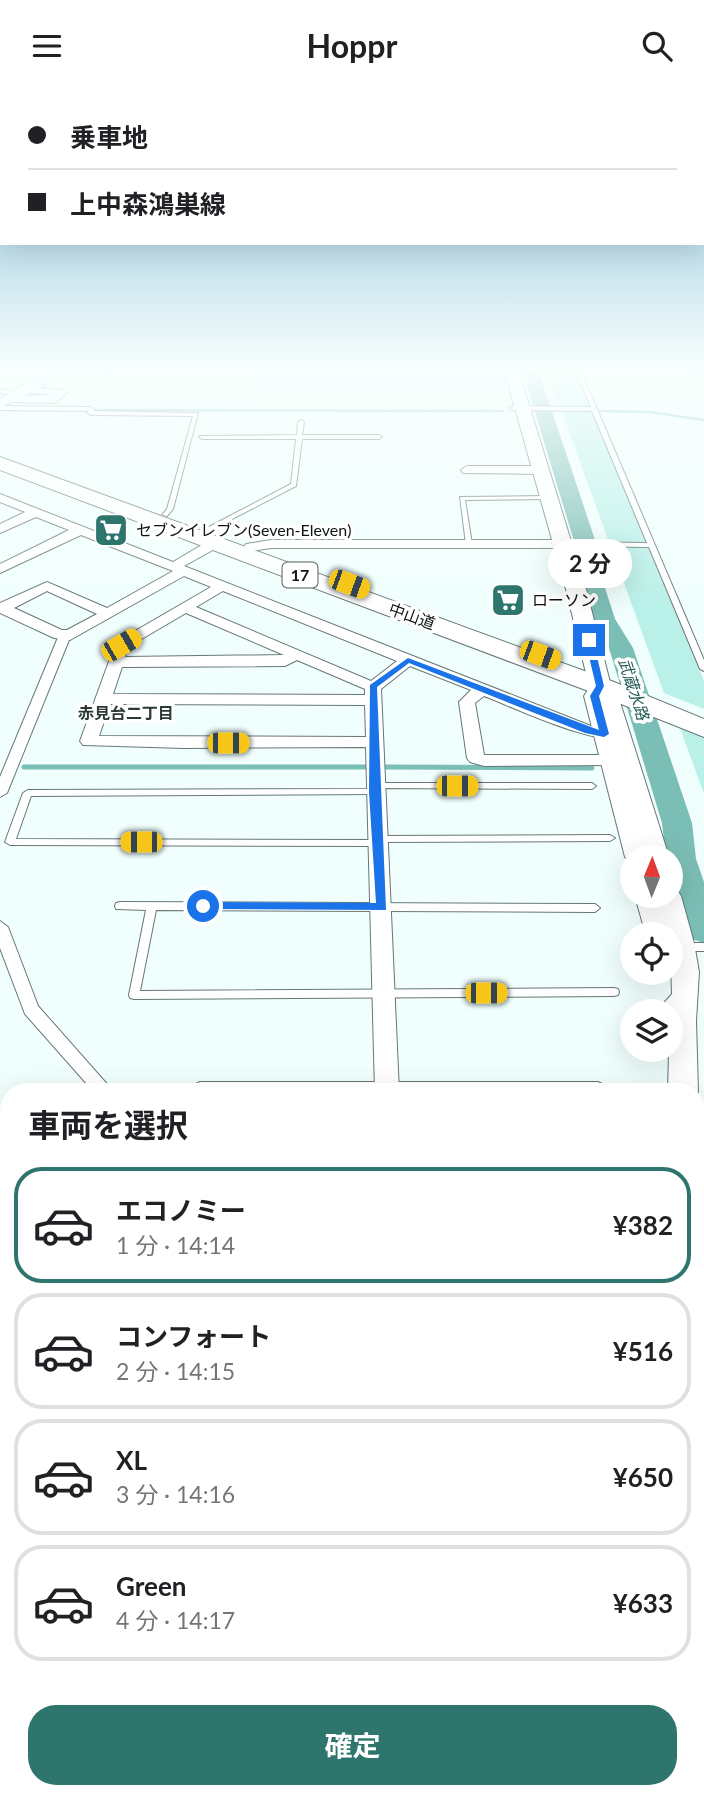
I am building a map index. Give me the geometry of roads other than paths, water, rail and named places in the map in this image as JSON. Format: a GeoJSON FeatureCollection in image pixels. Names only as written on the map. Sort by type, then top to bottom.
{"type":"FeatureCollection","features":[{"type":"Feature","properties":{"kind":"highway","name":"中山道"},"geometry":{"type":"LineString","coordinates":[[0,455],[165,515],[210,537],[251,547],[607,684],[656,704],[704,729]]}},
{"type":"Feature","properties":{"kind":"highway","name":"中山道"},"geometry":{"type":"LineString","coordinates":[[0,463],[210,537],[607,684]]}},
{"type":"Feature","properties":{"kind":"highway","name":"中山道"},"geometry":{"type":"LineString","coordinates":[[656,704],[704,718]]}},
{"type":"Feature","properties":{"kind":"main road"},"geometry":{"type":"LineString","coordinates":[[534,449],[549,498],[568,544],[607,684]]}},
{"type":"Feature","properties":{"kind":"street"},"geometry":{"type":"LineString","coordinates":[[467,470],[541,470]]}},
{"type":"Feature","properties":{"kind":"street"},"geometry":{"type":"LineString","coordinates":[[0,498],[588,731],[612,734]]}},
{"type":"Feature","properties":{"kind":"street"},"geometry":{"type":"LineString","coordinates":[[0,529],[35,512]]}},
{"type":"Feature","properties":{"kind":"street"},"geometry":{"type":"LineString","coordinates":[[0,569],[80,530]]}},
{"type":"Feature","properties":{"kind":"street"},"geometry":{"type":"LineString","coordinates":[[2,608],[59,635],[65,635],[109,614],[178,569],[210,537]]}},
{"type":"Feature","properties":{"kind":"street"},"geometry":{"type":"LineString","coordinates":[[251,547],[271,544],[568,544]]}},
{"type":"Feature","properties":{"kind":"street"},"geometry":{"type":"LineString","coordinates":[[2,608],[47,586],[109,614]]}},
{"type":"Feature","properties":{"kind":"street"},"geometry":{"type":"LineString","coordinates":[[222,586],[121,645],[89,741],[375,742]]}},
{"type":"Feature","properties":{"kind":"street"},"geometry":{"type":"LineString","coordinates":[[186,608],[295,655],[373,693]]}},
{"type":"Feature","properties":{"kind":"street"},"geometry":{"type":"LineString","coordinates":[[0,793],[65,635]]}},
{"type":"Feature","properties":{"kind":"street"},"geometry":{"type":"LineString","coordinates":[[116,662],[285,661],[295,655]]}},
{"type":"Feature","properties":{"kind":"street"},"geometry":{"type":"LineString","coordinates":[[104,699],[373,693],[408,660]]}},
{"type":"Feature","properties":{"kind":"street"},"geometry":{"type":"LineString","coordinates":[[607,684],[612,760],[634,845]]}},
{"type":"Feature","properties":{"kind":"street"},"geometry":{"type":"LineString","coordinates":[[482,689],[467,702],[477,758],[484,761],[612,760]]}},
{"type":"Feature","properties":{"kind":"street"},"geometry":{"type":"LineString","coordinates":[[373,693],[387,1083]]}},
{"type":"Feature","properties":{"kind":"street"},"geometry":{"type":"LineString","coordinates":[[612,734],[653,845]]}},
{"type":"Feature","properties":{"kind":"street"},"geometry":{"type":"LineString","coordinates":[[673,908],[689,947],[688,992],[683,1016]]}},
{"type":"Feature","properties":{"kind":"street"},"geometry":{"type":"LineString","coordinates":[[0,927],[31,1009],[97,1083]]}},
{"type":"Feature","properties":{"kind":"street"},"geometry":{"type":"LineString","coordinates":[[683,1062],[683,1083]]}},
{"type":"Feature","properties":{"kind":"lane"},"geometry":{"type":"LineString","coordinates":[[165,515],[170,509],[187,449]]}},
{"type":"Feature","properties":{"kind":"lane"},"geometry":{"type":"LineString","coordinates":[[210,537],[294,485],[298,449]]}},
{"type":"Feature","properties":{"kind":"lane"},"geometry":{"type":"LineString","coordinates":[[611,449],[704,669]]}},
{"type":"Feature","properties":{"kind":"lane"},"geometry":{"type":"LineString","coordinates":[[469,544],[462,498],[549,498]]}},
{"type":"Feature","properties":{"kind":"lane"},"geometry":{"type":"LineString","coordinates":[[568,544],[652,545]]}},
{"type":"Feature","properties":{"kind":"lane"},"geometry":{"type":"LineString","coordinates":[[592,786],[28,793],[10,842],[610,838]]}},
{"type":"Feature","properties":{"kind":"lane"},"geometry":{"type":"LineString","coordinates":[[120,906],[595,908]]}},
{"type":"Feature","properties":{"kind":"lane"},"geometry":{"type":"LineString","coordinates":[[152,906],[134,995],[614,992]]}},
{"type":"Feature","properties":{"kind":"waterway","name":"武蔵水路"},"geometry":{"type":"LineString","coordinates":[[555,449],[591,561],[594,588],[603,619],[621,648],[677,823],[681,859],[704,931]]}},
{"type":"Feature","properties":{"kind":"waterway"},"geometry":{"type":"LineString","coordinates":[[24,767],[367,767]]}},
{"type":"Feature","properties":{"kind":"waterway"},"geometry":{"type":"LineString","coordinates":[[385,767],[592,768]]}},
{"type":"Feature","properties":{"kind":"place","name":"セブンイレブン(Seven-Eleven)"},"geometry":{"type":"Point","coordinates":[111,530]}},
{"type":"Feature","properties":{"kind":"place","name":"ローソン"},"geometry":{"type":"Point","coordinates":[508,600]}},
{"type":"Feature","properties":{"kind":"district","name":"赤見台二丁目"},"geometry":{"type":"Point","coordinates":[126,713]}}]}
